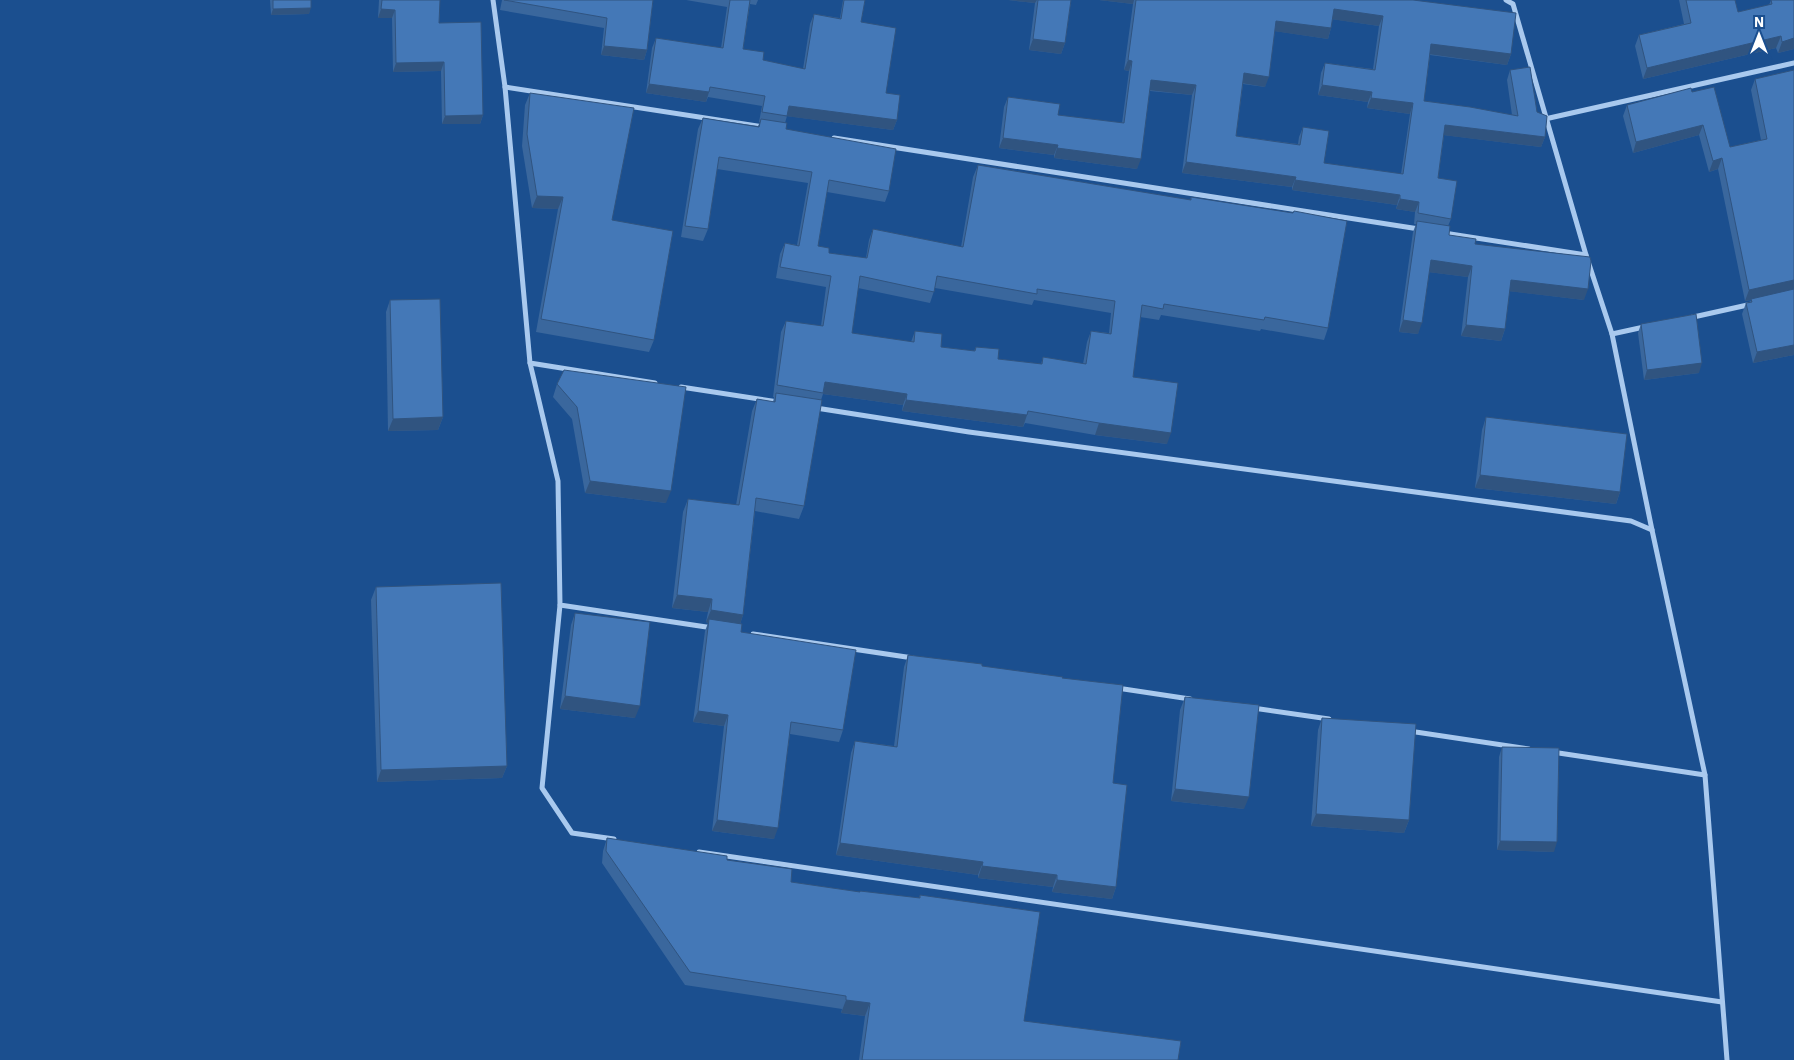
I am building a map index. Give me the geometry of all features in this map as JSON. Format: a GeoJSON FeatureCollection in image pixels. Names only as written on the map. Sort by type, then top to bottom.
{"type":"FeatureCollection","features":[{"type":"Feature","properties":{"kind":"street"},"geometry":{"type":"LineString","coordinates":[[493,0],[505,87],[530,363],[558,481],[560,606],[542,788],[572,833],[622,841]]}},
{"type":"Feature","properties":{"kind":"street"},"geometry":{"type":"LineString","coordinates":[[1506,0],[1514,4],[1545,119],[1612,334],[1705,775],[1726,1060]]}},
{"type":"Feature","properties":{"kind":"street"},"geometry":{"type":"LineString","coordinates":[[1545,119],[1794,63]]}},
{"type":"Feature","properties":{"kind":"street"},"geometry":{"type":"LineString","coordinates":[[505,87],[770,128]]}},
{"type":"Feature","properties":{"kind":"street"},"geometry":{"type":"LineString","coordinates":[[829,137],[1428,231]]}},
{"type":"Feature","properties":{"kind":"street"},"geometry":{"type":"LineString","coordinates":[[1438,232],[1586,255]]}},
{"type":"Feature","properties":{"kind":"street"},"geometry":{"type":"LineString","coordinates":[[1679,320],[1756,304]]}},
{"type":"Feature","properties":{"kind":"street"},"geometry":{"type":"LineString","coordinates":[[1612,334],[1650,326]]}},
{"type":"Feature","properties":{"kind":"street"},"geometry":{"type":"LineString","coordinates":[[530,363],[657,383]]}},
{"type":"Feature","properties":{"kind":"street"},"geometry":{"type":"LineString","coordinates":[[676,386],[784,403]]}},
{"type":"Feature","properties":{"kind":"street"},"geometry":{"type":"LineString","coordinates":[[813,407],[969,432],[1632,521],[1652,530]]}},
{"type":"Feature","properties":{"kind":"street"},"geometry":{"type":"LineString","coordinates":[[560,606],[718,629]]}},
{"type":"Feature","properties":{"kind":"street"},"geometry":{"type":"LineString","coordinates":[[748,633],[916,658]]}},
{"type":"Feature","properties":{"kind":"street"},"geometry":{"type":"LineString","coordinates":[[1113,687],[1192,699]]}},
{"type":"Feature","properties":{"kind":"street"},"geometry":{"type":"LineString","coordinates":[[1251,708],[1340,721]]}},
{"type":"Feature","properties":{"kind":"street"},"geometry":{"type":"LineString","coordinates":[[1399,729],[1538,750]]}},
{"type":"Feature","properties":{"kind":"street"},"geometry":{"type":"LineString","coordinates":[[1548,751],[1705,775]]}},
{"type":"Feature","properties":{"kind":"street"},"geometry":{"type":"LineString","coordinates":[[690,851],[1722,1002]]}},
{"type":"Feature","properties":{"kind":"building"},"geometry":{"type":"Polygon","coordinates":[[[273,0],[311,0],[311,8],[273,9],[273,0]]]}},
{"type":"Feature","properties":{"kind":"building"},"geometry":{"type":"Polygon","coordinates":[[[382,0],[440,0],[439,23],[481,22],[483,115],[445,116],[444,62],[396,63],[395,10],[381,9],[382,0]]]}},
{"type":"Feature","properties":{"kind":"building"},"geometry":{"type":"Polygon","coordinates":[[[504,0],[653,0],[647,50],[604,46],[607,18],[504,0]]]}},
{"type":"Feature","properties":{"kind":"building"},"geometry":{"type":"Polygon","coordinates":[[[730,0],[750,0],[743,49],[764,52],[763,60],[805,69],[814,14],[841,19],[844,0],[865,0],[861,22],[896,28],[886,93],[900,95],[897,120],[789,106],[787,116],[762,112],[765,96],[710,87],[709,92],[649,84],[656,38],[723,48],[730,0]]]}},
{"type":"Feature","properties":{"kind":"building"},"geometry":{"type":"Polygon","coordinates":[[[1038,0],[1071,0],[1065,43],[1033,39],[1038,0]]]}},
{"type":"Feature","properties":{"kind":"building"},"geometry":{"type":"Polygon","coordinates":[[[1136,0],[1413,0],[1516,13],[1511,54],[1431,44],[1424,101],[1518,116],[1510,70],[1530,67],[1537,112],[1547,116],[1545,137],[1445,125],[1438,178],[1457,181],[1451,219],[1418,213],[1419,202],[1400,199],[1400,195],[1295,180],[1296,177],[1186,162],[1196,85],[1151,80],[1141,159],[1057,148],[1058,145],[1003,138],[1008,97],[1060,104],[1058,115],[1124,123],[1132,61],[1128,60],[1136,0]],[[1334,9],[1331,28],[1276,21],[1269,77],[1244,73],[1236,136],[1300,145],[1303,127],[1329,131],[1324,163],[1403,174],[1413,103],[1371,98],[1372,92],[1322,85],[1325,63],[1375,70],[1383,16],[1334,9]]]}},
{"type":"Feature","properties":{"kind":"building"},"geometry":{"type":"Polygon","coordinates":[[[1686,0],[1735,0],[1738,12],[1772,4],[1771,0],[1794,0],[1794,38],[1782,42],[1781,36],[1647,68],[1639,35],[1691,23],[1686,0]]]}},
{"type":"Feature","properties":{"kind":"building"},"geometry":{"type":"Polygon","coordinates":[[[1794,70],[1794,280],[1749,290],[1722,158],[1713,161],[1703,125],[1636,142],[1627,105],[1691,88],[1692,92],[1714,87],[1730,147],[1767,139],[1755,79],[1794,70]]]}},
{"type":"Feature","properties":{"kind":"building"},"geometry":{"type":"Polygon","coordinates":[[[530,93],[634,108],[612,220],[673,231],[654,340],[541,319],[563,197],[537,196],[527,134],[530,93]]]}},
{"type":"Feature","properties":{"kind":"building"},"geometry":{"type":"Polygon","coordinates":[[[703,118],[759,127],[761,119],[787,123],[786,129],[896,149],[889,191],[829,180],[818,246],[829,248],[829,253],[867,258],[873,229],[963,247],[978,165],[1191,200],[1191,197],[1293,213],[1294,211],[1347,221],[1328,328],[1265,317],[1264,320],[1164,304],[1163,309],[1142,305],[1133,377],[1178,383],[1171,433],[1028,411],[1027,415],[906,400],[907,394],[825,382],[823,393],[777,385],[786,321],[823,326],[831,276],[780,267],[785,243],[799,246],[812,172],[719,157],[708,229],[685,226],[703,118]],[[860,276],[852,333],[914,342],[915,331],[942,334],[941,347],[975,351],[976,347],[999,349],[998,359],[1042,364],[1043,357],[1086,364],[1091,331],[1111,334],[1115,301],[1037,289],[1037,294],[937,276],[934,292],[860,276]]]}},
{"type":"Feature","properties":{"kind":"building"},"geometry":{"type":"Polygon","coordinates":[[[1417,221],[1450,226],[1449,235],[1476,239],[1475,244],[1590,257],[1588,289],[1511,280],[1505,329],[1466,325],[1472,266],[1431,260],[1422,323],[1403,320],[1417,221]]]}},
{"type":"Feature","properties":{"kind":"building"},"geometry":{"type":"Polygon","coordinates":[[[1794,289],[1794,345],[1757,352],[1746,303],[1752,302],[1751,299],[1794,289]]]}},
{"type":"Feature","properties":{"kind":"building"},"geometry":{"type":"Polygon","coordinates":[[[440,299],[443,417],[393,419],[390,300],[440,299]]]}},
{"type":"Feature","properties":{"kind":"building"},"geometry":{"type":"Polygon","coordinates":[[[1696,314],[1702,363],[1647,370],[1641,324],[1696,314]]]}},
{"type":"Feature","properties":{"kind":"building"},"geometry":{"type":"Polygon","coordinates":[[[564,370],[686,387],[671,491],[590,481],[577,407],[557,384],[564,370]]]}},
{"type":"Feature","properties":{"kind":"building"},"geometry":{"type":"Polygon","coordinates":[[[776,393],[822,400],[804,506],[756,498],[743,615],[711,610],[712,599],[677,595],[688,499],[739,505],[757,399],[775,402],[776,393]]]}},
{"type":"Feature","properties":{"kind":"building"},"geometry":{"type":"Polygon","coordinates":[[[1486,417],[1627,434],[1620,492],[1480,475],[1486,417]]]}},
{"type":"Feature","properties":{"kind":"building"},"geometry":{"type":"Polygon","coordinates":[[[501,583],[507,766],[381,770],[376,587],[501,583]]]}},
{"type":"Feature","properties":{"kind":"building"},"geometry":{"type":"Polygon","coordinates":[[[575,613],[650,622],[640,706],[565,696],[575,613]]]}},
{"type":"Feature","properties":{"kind":"building"},"geometry":{"type":"Polygon","coordinates":[[[709,619],[742,624],[741,632],[856,650],[843,730],[791,722],[778,828],[717,820],[728,715],[698,711],[709,619]]]}},
{"type":"Feature","properties":{"kind":"building"},"geometry":{"type":"Polygon","coordinates":[[[908,655],[1123,685],[1113,783],[1127,785],[1116,887],[1057,880],[1057,875],[982,866],[983,862],[840,843],[855,741],[897,747],[908,655]]]}},
{"type":"Feature","properties":{"kind":"building"},"geometry":{"type":"Polygon","coordinates":[[[1185,697],[1259,705],[1249,797],[1175,789],[1185,697]]]}},
{"type":"Feature","properties":{"kind":"building"},"geometry":{"type":"Polygon","coordinates":[[[1322,718],[1416,724],[1409,820],[1316,814],[1322,718]]]}},
{"type":"Feature","properties":{"kind":"building"},"geometry":{"type":"Polygon","coordinates":[[[1502,747],[1559,748],[1557,842],[1500,841],[1502,747]]]}},
{"type":"Feature","properties":{"kind":"building"},"geometry":{"type":"Polygon","coordinates":[[[607,838],[727,856],[727,860],[792,869],[791,882],[860,892],[920,898],[920,895],[1040,912],[1024,1021],[1181,1041],[1178,1060],[862,1060],[870,1003],[846,1000],[846,996],[690,972],[606,851],[607,838]]]}}]}
